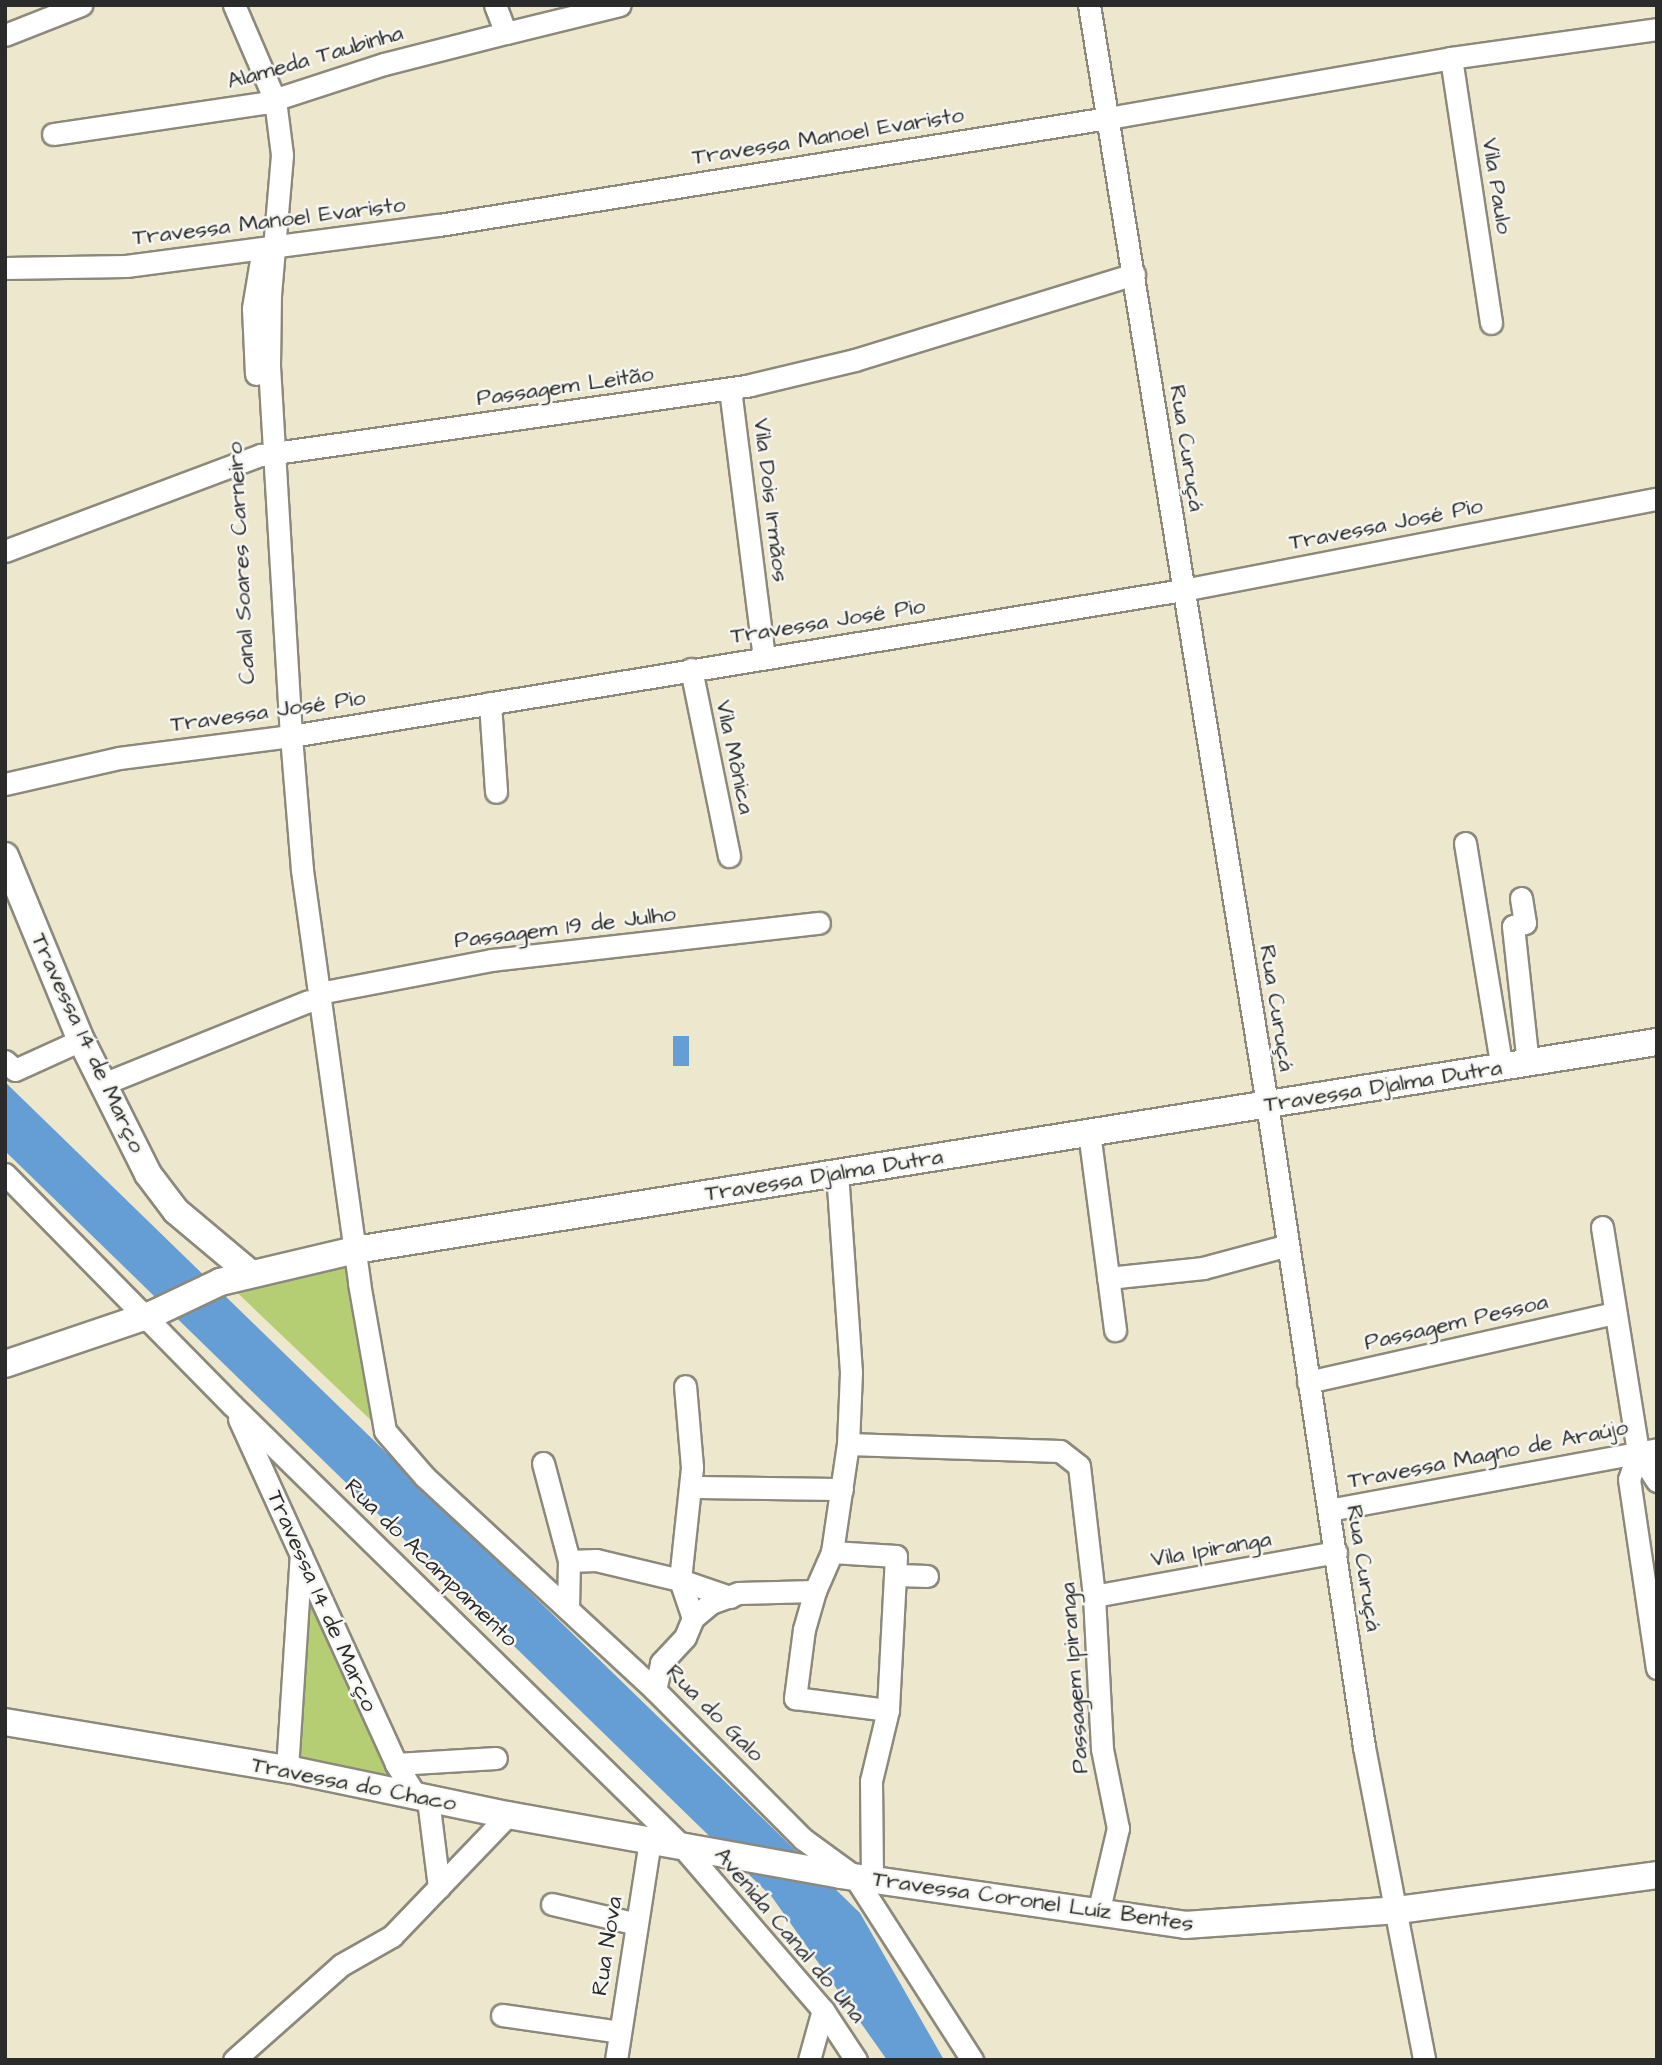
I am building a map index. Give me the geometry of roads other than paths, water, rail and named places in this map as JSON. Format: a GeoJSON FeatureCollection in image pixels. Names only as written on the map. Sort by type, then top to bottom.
{"type":"FeatureCollection","features":[{"type":"Feature","properties":{"kind":"street"},"geometry":{"type":"LineString","coordinates":[[5,35],[81,5]]}},
{"type":"Feature","properties":{"kind":"street","name":"Canal Soares Carneiro"},"geometry":{"type":"LineString","coordinates":[[234,5],[263,78],[269,101],[274,194],[270,247],[268,453],[284,737],[314,997],[349,1252],[385,1432]]}},
{"type":"Feature","properties":{"kind":"street"},"geometry":{"type":"LineString","coordinates":[[495,5],[506,33]]}},
{"type":"Feature","properties":{"kind":"street","name":"Alameda Taubinha"},"geometry":{"type":"LineString","coordinates":[[53,134],[269,101],[384,64],[620,5]]}},
{"type":"Feature","properties":{"kind":"street","name":"Rua Curuçá"},"geometry":{"type":"LineString","coordinates":[[1089,5],[1266,1104],[1364,1746],[1398,1910],[1424,2060]]}},
{"type":"Feature","properties":{"kind":"street","name":"Travessa Manoel Evaristo"},"geometry":{"type":"LineString","coordinates":[[5,268],[126,266],[270,247],[1108,118],[1451,58],[1657,29]]}},
{"type":"Feature","properties":{"kind":"street","name":"Vila Paulo"},"geometry":{"type":"LineString","coordinates":[[1451,58],[1491,323]]}},
{"type":"Feature","properties":{"kind":"street","name":"Passagem Leitão"},"geometry":{"type":"LineString","coordinates":[[5,551],[268,453],[730,389],[855,360],[1134,274]]}},
{"type":"Feature","properties":{"kind":"street","name":"Vila Dois Irmãos"},"geometry":{"type":"LineString","coordinates":[[730,389],[764,659]]}},
{"type":"Feature","properties":{"kind":"street","name":"Travessa José Pio"},"geometry":{"type":"LineString","coordinates":[[5,783],[119,758],[284,737],[1183,590],[1657,499]]}},
{"type":"Feature","properties":{"kind":"street","name":"Vila Mônica"},"geometry":{"type":"LineString","coordinates":[[691,669],[729,856]]}},
{"type":"Feature","properties":{"kind":"street"},"geometry":{"type":"LineString","coordinates":[[490,703],[496,792]]}},
{"type":"Feature","properties":{"kind":"street"},"geometry":{"type":"LineString","coordinates":[[1465,843],[1502,1068]]}},
{"type":"Feature","properties":{"kind":"street","name":"Travessa 14 de Março"},"geometry":{"type":"LineString","coordinates":[[5,856],[81,1040],[148,1174],[176,1211],[251,1274]]}},
{"type":"Feature","properties":{"kind":"street"},"geometry":{"type":"LineString","coordinates":[[1521,898],[1525,923],[1514,926],[1528,1063]]}},
{"type":"Feature","properties":{"kind":"street","name":"Passagem 19 de Julho"},"geometry":{"type":"LineString","coordinates":[[103,1084],[314,997],[492,960],[819,923]]}},
{"type":"Feature","properties":{"kind":"street"},"geometry":{"type":"LineString","coordinates":[[5,1061],[15,1070],[81,1040]]}},
{"type":"Feature","properties":{"kind":"street","name":"Travessa Djalma Dutra"},"geometry":{"type":"LineString","coordinates":[[5,1364],[75,1343],[220,1282],[349,1252],[1657,1042]]}},
{"type":"Feature","properties":{"kind":"street"},"geometry":{"type":"LineString","coordinates":[[1090,1132],[1115,1330]]}},
{"type":"Feature","properties":{"kind":"street"},"geometry":{"type":"LineString","coordinates":[[837,1173],[851,1373],[848,1444],[832,1552],[815,1591],[804,1629],[795,1698],[888,1710]]}},
{"type":"Feature","properties":{"kind":"street","name":"Rua do Acampamento"},"geometry":{"type":"LineString","coordinates":[[5,1174],[149,1314],[232,1405],[692,1848]]}},
{"type":"Feature","properties":{"kind":"street"},"geometry":{"type":"LineString","coordinates":[[1602,1227],[1615,1313],[1647,1450],[1657,1481]]}},
{"type":"Feature","properties":{"kind":"street"},"geometry":{"type":"LineString","coordinates":[[1108,1278],[1203,1268],[1288,1245]]}},
{"type":"Feature","properties":{"kind":"street","name":"Passagem Pessoa"},"geometry":{"type":"LineString","coordinates":[[1308,1382],[1615,1313]]}},
{"type":"Feature","properties":{"kind":"street"},"geometry":{"type":"LineString","coordinates":[[685,1386],[692,1487],[680,1580],[692,1618]]}},
{"type":"Feature","properties":{"kind":"street","name":"Travessa 14 de Março"},"geometry":{"type":"LineString","coordinates":[[232,1405],[396,1764],[422,1797]]}},
{"type":"Feature","properties":{"kind":"street","name":"Rua do Galo"},"geometry":{"type":"LineString","coordinates":[[385,1432],[425,1477],[655,1690],[803,1839],[855,1876],[972,2060]]}},
{"type":"Feature","properties":{"kind":"street","name":"Passagem Ipiranga"},"geometry":{"type":"LineString","coordinates":[[848,1444],[1060,1451],[1079,1466],[1083,1479],[1094,1596],[1102,1749],[1118,1828],[1098,1913]]}},
{"type":"Feature","properties":{"kind":"street"},"geometry":{"type":"LineString","coordinates":[[1647,1450],[1629,1479],[1657,1668]]}},
{"type":"Feature","properties":{"kind":"street","name":"Travessa Magno de Araújo"},"geometry":{"type":"LineString","coordinates":[[1329,1510],[1647,1450]]}},
{"type":"Feature","properties":{"kind":"street"},"geometry":{"type":"LineString","coordinates":[[543,1463],[569,1561],[568,1609]]}},
{"type":"Feature","properties":{"kind":"street"},"geometry":{"type":"LineString","coordinates":[[692,1487],[842,1489]]}},
{"type":"Feature","properties":{"kind":"street"},"geometry":{"type":"LineString","coordinates":[[287,1769],[301,1552]]}},
{"type":"Feature","properties":{"kind":"street"},"geometry":{"type":"LineString","coordinates":[[832,1552],[896,1556],[888,1710],[871,1781],[855,1876]]}},
{"type":"Feature","properties":{"kind":"street","name":"Vila Ipiranga"},"geometry":{"type":"LineString","coordinates":[[1094,1596],[1336,1552]]}},
{"type":"Feature","properties":{"kind":"street"},"geometry":{"type":"LineString","coordinates":[[569,1561],[596,1560],[680,1580],[730,1597]]}},
{"type":"Feature","properties":{"kind":"street"},"geometry":{"type":"LineString","coordinates":[[897,1575],[927,1576]]}},
{"type":"Feature","properties":{"kind":"street"},"geometry":{"type":"LineString","coordinates":[[655,1690],[661,1663],[685,1637],[692,1618],[711,1603],[730,1597],[815,1591]]}},
{"type":"Feature","properties":{"kind":"street","name":"Travessa do Chaco"},"geometry":{"type":"LineString","coordinates":[[5,1723],[287,1769],[508,1815],[692,1848]]}},
{"type":"Feature","properties":{"kind":"street"},"geometry":{"type":"LineString","coordinates":[[396,1764],[496,1758]]}},
{"type":"Feature","properties":{"kind":"street"},"geometry":{"type":"LineString","coordinates":[[422,1797],[439,1886]]}},
{"type":"Feature","properties":{"kind":"street"},"geometry":{"type":"LineString","coordinates":[[234,2060],[321,1980],[392,1936],[508,1815]]}},
{"type":"Feature","properties":{"kind":"street","name":"Rua Nova"},"geometry":{"type":"LineString","coordinates":[[616,2060],[650,1841]]}},
{"type":"Feature","properties":{"kind":"street","name":"Travessa Coronel Luíz Bentes"},"geometry":{"type":"LineString","coordinates":[[692,1848],[855,1876],[1185,1925],[1398,1910],[1657,1875]]}},
{"type":"Feature","properties":{"kind":"street","name":"Avenida Canal do Una"},"geometry":{"type":"LineString","coordinates":[[692,1848],[822,2010],[856,2060]]}},
{"type":"Feature","properties":{"kind":"street"},"geometry":{"type":"LineString","coordinates":[[552,1904],[637,1924]]}},
{"type":"Feature","properties":{"kind":"street"},"geometry":{"type":"LineString","coordinates":[[809,2060],[822,2010]]}},
{"type":"Feature","properties":{"kind":"street"},"geometry":{"type":"LineString","coordinates":[[502,2015],[620,2032]]}},
{"type":"Feature","properties":{"kind":"water"},"geometry":{"type":"Polygon","coordinates":[[[673,1036],[689,1036],[689,1066],[673,1066],[673,1036]]]}},
{"type":"Feature","properties":{"kind":"water"},"geometry":{"type":"Polygon","coordinates":[[[5,1082],[860,1913],[944,2060],[887,2060],[772,1897],[5,1151],[5,1082]]]}}]}
